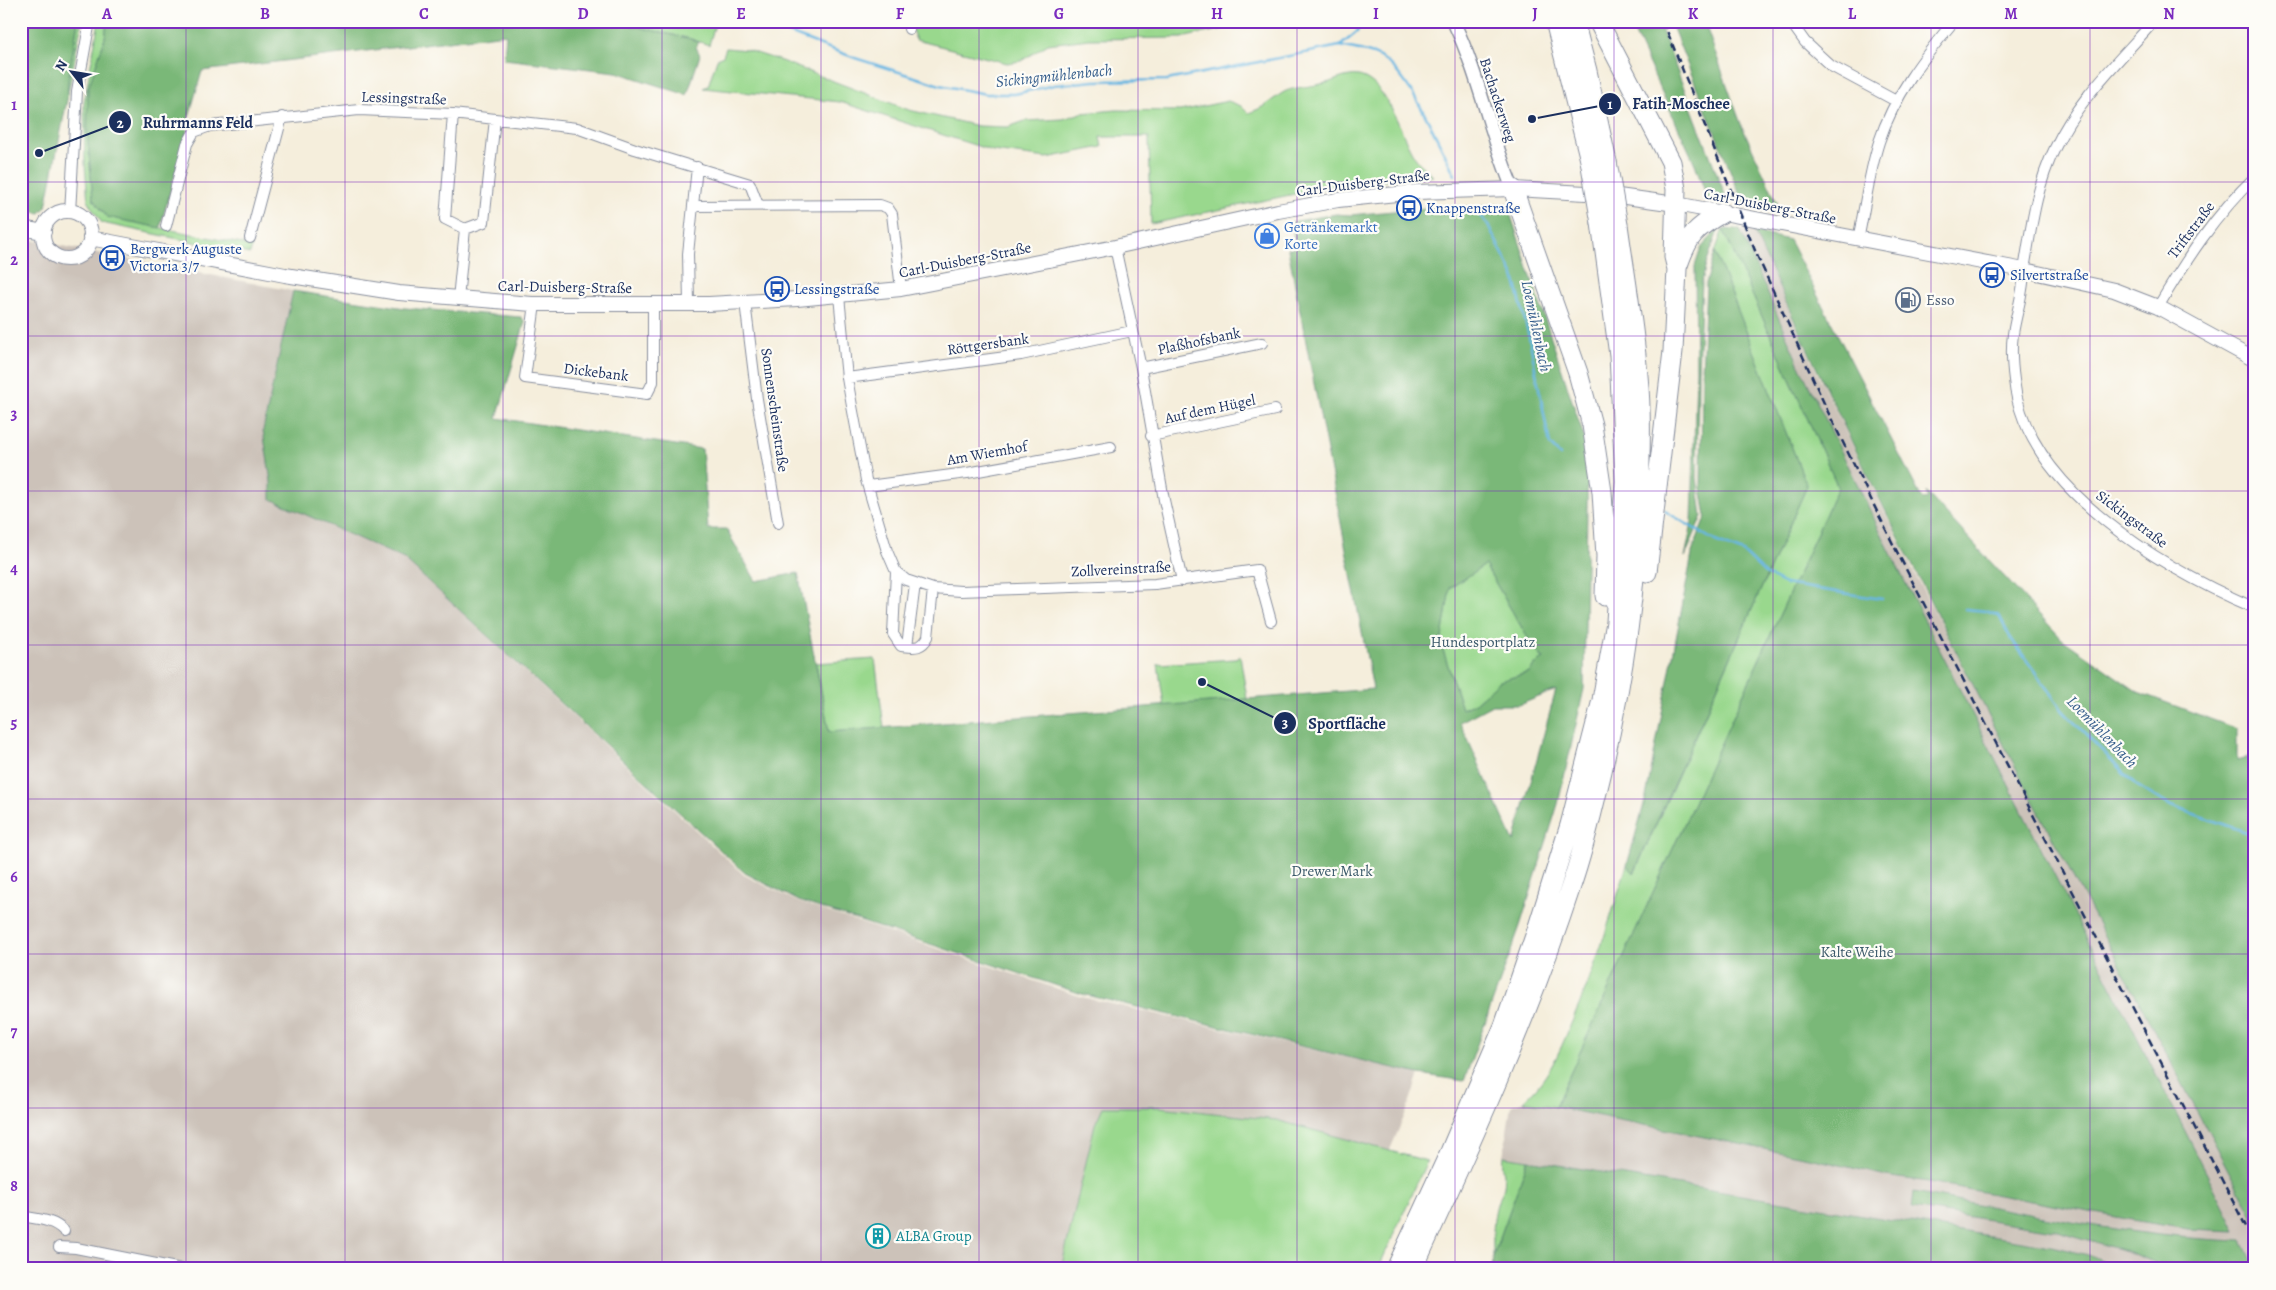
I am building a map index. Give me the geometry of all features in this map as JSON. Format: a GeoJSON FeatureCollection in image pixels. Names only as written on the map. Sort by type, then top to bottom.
{"type":"FeatureCollection","features":[{"type":"Feature","properties":{"kind":"highway"},"geometry":{"type":"LineString","coordinates":[[1555,21],[1598,161]]}},
{"type":"Feature","properties":{"kind":"highway"},"geometry":{"type":"LineString","coordinates":[[1413,1269],[1457,1154],[1550,948],[1572,883],[1593,808],[1619,695],[1631,617],[1638,537],[1640,456],[1638,377],[1574,21]]}},
{"type":"Feature","properties":{"kind":"highway"},"geometry":{"type":"LineString","coordinates":[[1593,808],[1609,776],[1632,667],[1652,538],[1673,351],[1677,269],[1674,257],[1675,180],[1671,162],[1598,21]]}},
{"type":"Feature","properties":{"kind":"highway"},"geometry":{"type":"LineString","coordinates":[[1513,189],[1578,373],[1592,425],[1602,492],[1606,556],[1605,605],[1597,678],[1602,700]]}},
{"type":"Feature","properties":{"kind":"highway"},"geometry":{"type":"LineString","coordinates":[[1677,269],[1692,234],[1706,222],[1722,213]]}},
{"type":"Feature","properties":{"kind":"highway"},"geometry":{"type":"LineString","coordinates":[[1484,1093],[1570,825],[1602,700],[1616,622],[1625,481],[1610,224]]}},
{"type":"Feature","properties":{"kind":"highway"},"geometry":{"type":"LineString","coordinates":[[1396,1269],[1457,1154]]}},
{"type":"Feature","properties":{"kind":"main road","name":"Carl-Duisberg-Straße"},"geometry":{"type":"LineString","coordinates":[[90,238],[285,275],[399,293],[536,304],[689,304],[839,296],[901,289],[1115,248],[1279,210],[1338,200],[1416,192],[1513,189],[1604,194],[1676,204],[2024,270],[2114,290],[2158,307],[2255,360]]}},
{"type":"Feature","properties":{"kind":"main road"},"geometry":{"type":"LineString","coordinates":[[70,212],[77,214],[86,222],[90,238],[83,253],[76,257],[64,259],[53,255],[48,250],[44,240],[44,232],[46,224],[52,217],[60,213],[70,212]]}},
{"type":"Feature","properties":{"kind":"main road"},"geometry":{"type":"LineString","coordinates":[[21,228],[44,232]]}},
{"type":"Feature","properties":{"kind":"street"},"geometry":{"type":"LineString","coordinates":[[70,212],[77,92],[90,21]]}},
{"type":"Feature","properties":{"kind":"street","name":"Bachackerweg"},"geometry":{"type":"LineString","coordinates":[[1452,21],[1464,48],[1503,166],[1513,189]]}},
{"type":"Feature","properties":{"kind":"street"},"geometry":{"type":"LineString","coordinates":[[1858,240],[1879,142],[1896,101],[1926,55],[1954,21]]}},
{"type":"Feature","properties":{"kind":"street"},"geometry":{"type":"LineString","coordinates":[[2024,270],[2036,198],[2054,148],[2075,114],[2154,21]]}},
{"type":"Feature","properties":{"kind":"street"},"geometry":{"type":"LineString","coordinates":[[1792,22],[1805,42],[1832,66],[1896,101]]}},
{"type":"Feature","properties":{"kind":"street","name":"Lessingstraße"},"geometry":{"type":"LineString","coordinates":[[166,226],[187,144],[194,132],[210,126],[358,110],[453,114],[576,128],[635,149],[750,184],[758,205]]}},
{"type":"Feature","properties":{"kind":"street"},"geometry":{"type":"LineString","coordinates":[[453,114],[445,219],[465,229],[484,222],[495,119]]}},
{"type":"Feature","properties":{"kind":"street"},"geometry":{"type":"LineString","coordinates":[[250,238],[282,117]]}},
{"type":"Feature","properties":{"kind":"street"},"geometry":{"type":"LineString","coordinates":[[689,304],[688,254],[697,167]]}},
{"type":"Feature","properties":{"kind":"street","name":"Triftstraße"},"geometry":{"type":"LineString","coordinates":[[2158,307],[2181,268],[2210,227],[2255,177]]}},
{"type":"Feature","properties":{"kind":"street"},"geometry":{"type":"LineString","coordinates":[[694,206],[880,205],[888,208],[892,214],[901,289]]}},
{"type":"Feature","properties":{"kind":"street"},"geometry":{"type":"LineString","coordinates":[[458,299],[465,229]]}},
{"type":"Feature","properties":{"kind":"street"},"geometry":{"type":"LineString","coordinates":[[1115,248],[1141,368],[1151,436],[1182,581]]}},
{"type":"Feature","properties":{"kind":"street","name":"Sickingstraße"},"geometry":{"type":"LineString","coordinates":[[2024,270],[2024,281],[2013,335],[2014,380],[2022,416],[2032,438],[2062,479],[2094,512],[2141,548],[2198,581],[2254,606]]}},
{"type":"Feature","properties":{"kind":"street"},"geometry":{"type":"LineString","coordinates":[[839,296],[847,378],[868,486],[887,551],[896,572],[893,634],[901,646],[920,646],[928,637],[933,590]]}},
{"type":"Feature","properties":{"kind":"street","name":"Sonnenscheinstraße"},"geometry":{"type":"LineString","coordinates":[[745,302],[757,399],[778,522]]}},
{"type":"Feature","properties":{"kind":"street","name":"Dickebank"},"geometry":{"type":"LineString","coordinates":[[536,304],[525,378],[646,394],[653,382],[653,305]]}},
{"type":"Feature","properties":{"kind":"street","name":"Röttgersbank"},"geometry":{"type":"LineString","coordinates":[[847,378],[1029,353],[1132,331]]}},
{"type":"Feature","properties":{"kind":"street","name":"Plaßhofsbank"},"geometry":{"type":"LineString","coordinates":[[1141,368],[1262,343]]}},
{"type":"Feature","properties":{"kind":"street","name":"Auf dem Hügel"},"geometry":{"type":"LineString","coordinates":[[1151,436],[1275,410]]}},
{"type":"Feature","properties":{"kind":"street","name":"Am Wiemhof"},"geometry":{"type":"LineString","coordinates":[[868,486],[968,473],[1111,446]]}},
{"type":"Feature","properties":{"kind":"street","name":"Zollvereinstraße"},"geometry":{"type":"LineString","coordinates":[[896,572],[915,584],[933,590],[970,590],[1182,581],[1258,570],[1271,621]]}},
{"type":"Feature","properties":{"kind":"street"},"geometry":{"type":"LineString","coordinates":[[907,646],[915,584]]}},
{"type":"Feature","properties":{"kind":"street"},"geometry":{"type":"LineString","coordinates":[[21,1216],[47,1221],[60,1226],[64,1231]]}},
{"type":"Feature","properties":{"kind":"street"},"geometry":{"type":"LineString","coordinates":[[59,1247],[76,1248],[181,1269]]}},
{"type":"Feature","properties":{"kind":"shaded area"},"geometry":{"type":"Polygon","coordinates":[[[1740,230],[1754,232],[1811,360],[1914,573],[2255,1221],[2255,1267],[2241,1241],[2190,1240],[2140,1234],[1914,1192],[1912,1208],[2054,1230],[2132,1253],[2170,1269],[2120,1269],[2088,1255],[2051,1246],[1503,1156],[1511,1106],[1523,1101],[1823,1161],[1891,1177],[1929,1182],[2143,1222],[2188,1229],[2235,1231],[1903,578],[1799,365],[1740,230]]]}},
{"type":"Feature","properties":{"kind":"shaded area"},"geometry":{"type":"Polygon","coordinates":[[[21,238],[293,291],[263,429],[271,482],[271,499],[404,559],[744,875],[798,902],[1082,997],[1419,1074],[1407,1110],[1339,1269],[21,1269],[21,238]]]}},
{"type":"Feature","properties":{"kind":"green space"},"geometry":{"type":"Polygon","coordinates":[[[21,21],[78,21],[68,81],[67,100],[46,207],[40,213],[21,210],[21,21]]]}},
{"type":"Feature","properties":{"kind":"green space"},"geometry":{"type":"Polygon","coordinates":[[[78,21],[82,21],[67,99],[68,81],[78,21]]]}},
{"type":"Feature","properties":{"kind":"green space"},"geometry":{"type":"Polygon","coordinates":[[[99,21],[107,21],[105,38],[88,89],[87,131],[93,199],[107,217],[252,246],[250,254],[102,223],[88,202],[85,165],[84,102],[99,21]]]}},
{"type":"Feature","properties":{"kind":"green space"},"geometry":{"type":"Polygon","coordinates":[[[107,21],[611,21],[699,42],[696,47],[700,55],[687,95],[616,72],[504,59],[506,34],[202,71],[160,228],[107,217],[93,199],[87,131],[88,89],[105,38],[107,21]]]}},
{"type":"Feature","properties":{"kind":"green space"},"geometry":{"type":"Polygon","coordinates":[[[611,21],[716,21],[709,45],[691,39],[611,21]]]}},
{"type":"Feature","properties":{"kind":"green space"},"geometry":{"type":"Polygon","coordinates":[[[912,21],[1257,22],[1181,38],[1089,39],[1048,44],[1021,61],[1007,63],[916,40],[912,30],[912,21]]]}},
{"type":"Feature","properties":{"kind":"green space"},"geometry":{"type":"Polygon","coordinates":[[[1629,21],[1658,21],[1729,205],[1708,200],[1695,164],[1629,21]]]}},
{"type":"Feature","properties":{"kind":"green space"},"geometry":{"type":"Polygon","coordinates":[[[1670,21],[1704,21],[1741,124],[1781,211],[1744,205],[1670,21]]]}},
{"type":"Feature","properties":{"kind":"green space"},"geometry":{"type":"Polygon","coordinates":[[[726,48],[747,50],[781,61],[909,110],[978,126],[1008,127],[1025,121],[1063,119],[1081,113],[1117,110],[1180,111],[1228,101],[1241,106],[1248,113],[1263,107],[1288,90],[1358,76],[1372,82],[1378,88],[1392,109],[1414,156],[1433,176],[1360,183],[1314,190],[1151,224],[1149,137],[1100,137],[1102,147],[1047,158],[993,151],[840,102],[703,88],[708,86],[717,59],[723,56],[726,48]]]}},
{"type":"Feature","properties":{"kind":"green space","name":"Drewer Mark"},"geometry":{"type":"Polygon","coordinates":[[[1507,204],[1588,449],[1584,689],[1558,804],[1520,926],[1464,1081],[1419,1074],[1082,994],[799,901],[745,873],[404,559],[271,499],[271,482],[263,430],[293,291],[405,308],[521,317],[525,322],[497,418],[702,449],[708,529],[726,529],[756,581],[798,573],[829,732],[1373,689],[1288,249],[1296,248],[1291,222],[1336,214],[1350,215],[1447,206],[1474,207],[1507,204]],[[1485,565],[1450,588],[1441,644],[1462,709],[1475,703],[1500,681],[1530,672],[1534,665],[1544,659],[1532,645],[1485,565]],[[1556,690],[1519,705],[1492,705],[1460,722],[1514,842],[1556,690]]]}},
{"type":"Feature","properties":{"kind":"green space"},"geometry":{"type":"Polygon","coordinates":[[[1719,228],[1706,264],[1702,282],[1698,370],[1697,478],[1702,516],[1685,557],[1692,523],[1696,370],[1695,266],[1701,248],[1719,228]]]}},
{"type":"Feature","properties":{"kind":"green space"},"geometry":{"type":"Polygon","coordinates":[[[1723,229],[1838,487],[1555,1107],[1523,1101],[1546,1075],[1562,1045],[1594,966],[1627,865],[1635,872],[1807,486],[1715,252],[1723,229]]]}},
{"type":"Feature","properties":{"kind":"green space","name":"Kalte Weihe"},"geometry":{"type":"Polygon","coordinates":[[[1723,229],[1740,230],[1799,365],[1903,578],[2236,1231],[2188,1229],[2143,1222],[1929,1182],[1891,1177],[1823,1161],[1555,1107],[1838,487],[1723,229]]]}},
{"type":"Feature","properties":{"kind":"green space"},"geometry":{"type":"Polygon","coordinates":[[[1754,232],[1789,240],[1922,499],[1928,498],[1926,492],[2062,639],[2138,692],[2237,729],[2237,761],[2255,756],[2255,1221],[1997,731],[1934,607],[1812,358],[1754,232]]]}},
{"type":"Feature","properties":{"kind":"green space"},"geometry":{"type":"Polygon","coordinates":[[[1715,252],[1807,486],[1634,873],[1627,865],[1646,797],[1693,549],[1706,516],[1701,488],[1702,374],[1706,283],[1715,252]]]}},
{"type":"Feature","properties":{"kind":"green space","name":"Hundesportplatz"},"geometry":{"type":"Polygon","coordinates":[[[1485,565],[1532,645],[1544,660],[1534,665],[1530,672],[1500,681],[1475,703],[1462,709],[1441,644],[1450,588],[1485,565]]]}},
{"type":"Feature","properties":{"kind":"green space"},"geometry":{"type":"Polygon","coordinates":[[[1240,655],[1247,699],[1164,706],[1158,664],[1235,659],[1240,655]]]}},
{"type":"Feature","properties":{"kind":"green space"},"geometry":{"type":"Polygon","coordinates":[[[875,659],[884,728],[829,732],[816,663],[875,659]]]}},
{"type":"Feature","properties":{"kind":"green space"},"geometry":{"type":"Polygon","coordinates":[[[1103,1107],[1159,1107],[1276,1120],[1427,1161],[1378,1269],[1061,1269],[1095,1124],[1103,1107]]]}},
{"type":"Feature","properties":{"kind":"green space"},"geometry":{"type":"Polygon","coordinates":[[[1503,1156],[1528,1160],[1493,1257],[1495,1214],[1498,1201],[1504,1189],[1503,1156]]]}},
{"type":"Feature","properties":{"kind":"green space"},"geometry":{"type":"Polygon","coordinates":[[[1528,1160],[2051,1246],[2088,1255],[2120,1269],[1492,1269],[1493,1257],[1528,1160]]]}},
{"type":"Feature","properties":{"kind":"green space"},"geometry":{"type":"Polygon","coordinates":[[[1914,1192],[2077,1223],[2159,1235],[2242,1241],[2255,1269],[2170,1269],[2132,1253],[2054,1230],[1912,1208],[1914,1192]]]}},
{"type":"Feature","properties":{"kind":"waterway","name":"Sickingmühlenbach"},"geometry":{"type":"LineString","coordinates":[[748,21],[776,28],[855,58],[940,85],[986,94],[1015,94],[1054,85],[1094,81],[1167,80],[1340,46],[1369,52],[1390,65],[1412,92],[1432,127],[1455,175]]}},
{"type":"Feature","properties":{"kind":"waterway"},"geometry":{"type":"LineString","coordinates":[[1340,46],[1357,32],[1362,21]]}},
{"type":"Feature","properties":{"kind":"waterway","name":"Loemühlenbach"},"geometry":{"type":"LineString","coordinates":[[1474,207],[1488,225],[1514,276],[1529,337],[1550,445],[1560,455]]}},
{"type":"Feature","properties":{"kind":"waterway","name":"Loemühlenbach"},"geometry":{"type":"LineString","coordinates":[[1665,511],[1715,541],[1743,552],[1767,575],[1785,584],[1882,599]]}},
{"type":"Feature","properties":{"kind":"waterway","name":"Loemühlenbach"},"geometry":{"type":"LineString","coordinates":[[1965,609],[1986,611],[1999,616],[2010,637],[2063,711],[2136,785],[2168,805],[2255,835]]}},
{"type":"Feature","properties":{"kind":"railway"},"geometry":{"type":"LineString","coordinates":[[1663,21],[1756,253],[1828,412],[1893,544],[2255,1244]]}},
{"type":"Feature","properties":{"kind":"place","name":"Fatih-Moschee"},"geometry":{"type":"Point","coordinates":[1532,119]}},
{"type":"Feature","properties":{"kind":"place","name":"Ruhrmanns Feld"},"geometry":{"type":"Point","coordinates":[39,153]}},
{"type":"Feature","properties":{"kind":"place","name":"Knappenstraße"},"geometry":{"type":"Point","coordinates":[1409,208]}},
{"type":"Feature","properties":{"kind":"place","name":"Getränkemarkt Korte"},"geometry":{"type":"Point","coordinates":[1267,236]}},
{"type":"Feature","properties":{"kind":"place","name":"Bergwerk Auguste Victoria 3/7"},"geometry":{"type":"Point","coordinates":[112,258]}},
{"type":"Feature","properties":{"kind":"place","name":"Silvertstraße"},"geometry":{"type":"Point","coordinates":[1992,275]}},
{"type":"Feature","properties":{"kind":"place","name":"Lessingstraße"},"geometry":{"type":"Point","coordinates":[777,289]}},
{"type":"Feature","properties":{"kind":"place","name":"Esso"},"geometry":{"type":"Point","coordinates":[1908,300]}},
{"type":"Feature","properties":{"kind":"place","name":"Sportfläche"},"geometry":{"type":"Point","coordinates":[1202,682]}},
{"type":"Feature","properties":{"kind":"place","name":"ALBA Group"},"geometry":{"type":"Point","coordinates":[878,1236]}}]}
